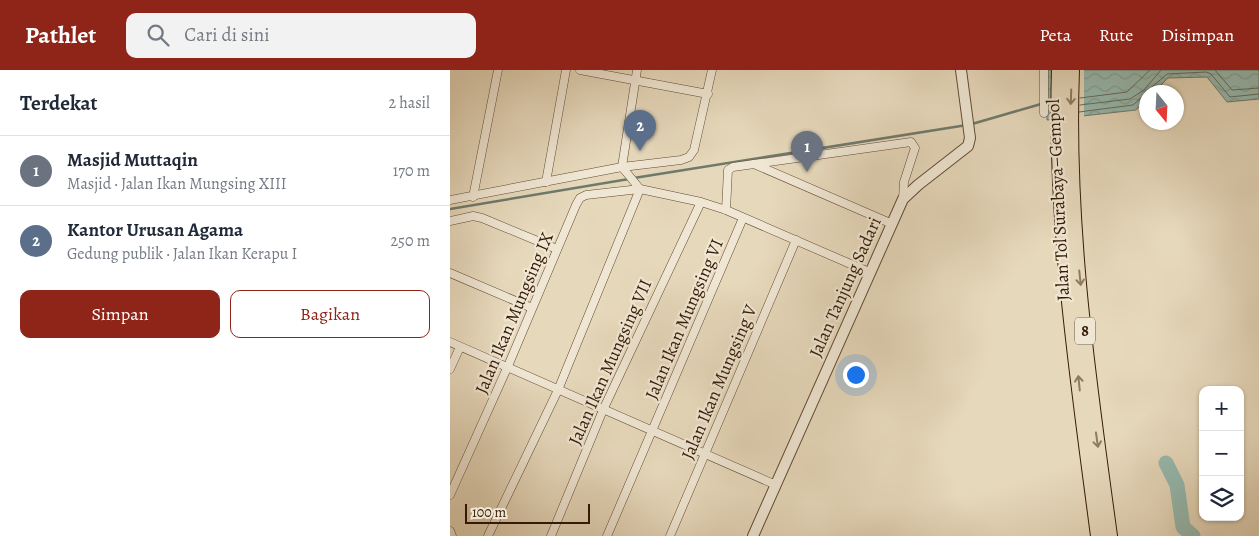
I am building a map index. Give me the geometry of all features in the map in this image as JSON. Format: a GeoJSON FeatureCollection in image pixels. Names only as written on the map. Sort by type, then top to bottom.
{"type":"FeatureCollection","features":[{"type":"Feature","properties":{"kind":"highway","name":"Jalan Tol Surabaya–Gempol"},"geometry":{"type":"LineString","coordinates":[[1059,70],[1094,419],[1110,536]]}},
{"type":"Feature","properties":{"kind":"highway","name":"Jalan Tol Surabaya–Gempol"},"geometry":{"type":"LineString","coordinates":[[1072,70],[1064,125],[1064,242],[1098,536]]}},
{"type":"Feature","properties":{"kind":"street"},"geometry":{"type":"LineString","coordinates":[[473,197],[498,70]]}},
{"type":"Feature","properties":{"kind":"street"},"geometry":{"type":"LineString","coordinates":[[546,182],[566,70]]}},
{"type":"Feature","properties":{"kind":"street"},"geometry":{"type":"LineString","coordinates":[[580,70],[708,94]]}},
{"type":"Feature","properties":{"kind":"street"},"geometry":{"type":"LineString","coordinates":[[622,168],[637,70]]}},
{"type":"Feature","properties":{"kind":"street"},"geometry":{"type":"LineString","coordinates":[[450,200],[622,168],[681,160],[689,157],[694,150],[712,70]]}},
{"type":"Feature","properties":{"kind":"street","name":"Jalan Tanjung Sadari"},"geometry":{"type":"LineString","coordinates":[[753,536],[890,223],[903,199],[918,185],[965,151],[970,138],[970,130],[962,70]]}},
{"type":"Feature","properties":{"kind":"street"},"geometry":{"type":"LineString","coordinates":[[1044,70],[1044,108]]}},
{"type":"Feature","properties":{"kind":"street"},"geometry":{"type":"LineString","coordinates":[[726,210],[728,170],[733,167],[911,142],[915,148],[904,182],[903,199]]}},
{"type":"Feature","properties":{"kind":"street"},"geometry":{"type":"LineString","coordinates":[[752,164],[890,223]]}},
{"type":"Feature","properties":{"kind":"street"},"geometry":{"type":"LineString","coordinates":[[622,168],[640,188],[701,202],[726,210],[869,272]]}},
{"type":"Feature","properties":{"kind":"street"},"geometry":{"type":"LineString","coordinates":[[488,536],[558,390],[640,188]]}},
{"type":"Feature","properties":{"kind":"street","name":"Jalan Ikan Mungsing IX"},"geometry":{"type":"LineString","coordinates":[[450,495],[580,198],[586,195],[640,188]]}},
{"type":"Feature","properties":{"kind":"street","name":"Jalan Ikan Mungsing VII"},"geometry":{"type":"LineString","coordinates":[[551,536],[603,410],[701,202]]}},
{"type":"Feature","properties":{"kind":"street"},"geometry":{"type":"LineString","coordinates":[[450,221],[473,216],[482,218],[557,249]]}},
{"type":"Feature","properties":{"kind":"street","name":"Jalan Ikan Mungsing VI"},"geometry":{"type":"LineString","coordinates":[[607,536],[743,218]]}},
{"type":"Feature","properties":{"kind":"street","name":"Jalan Ikan Mungsing V"},"geometry":{"type":"LineString","coordinates":[[670,536],[796,240]]}},
{"type":"Feature","properties":{"kind":"street"},"geometry":{"type":"LineString","coordinates":[[450,273],[532,308]]}},
{"type":"Feature","properties":{"kind":"street"},"geometry":{"type":"LineString","coordinates":[[450,342],[508,366],[652,432],[776,484]]}},
{"type":"Feature","properties":{"kind":"street"},"geometry":{"type":"LineString","coordinates":[[450,369],[460,347]]}},
{"type":"Feature","properties":{"kind":"street"},"geometry":{"type":"LineString","coordinates":[[450,531],[452,536]]}},
{"type":"Feature","properties":{"kind":"water"},"geometry":{"type":"Polygon","coordinates":[[[1046,70],[1259,70],[1259,99],[1227,102],[1207,77],[1168,78],[1161,85],[1139,85],[1139,107],[1136,110],[1047,120],[1046,70]]]}},
{"type":"Feature","properties":{"kind":"pier"},"geometry":{"type":"Polygon","coordinates":[[[1054,70],[1084,70],[1084,119],[1054,119],[1054,70]]]}},
{"type":"Feature","properties":{"kind":"waterway"},"geometry":{"type":"LineString","coordinates":[[972,124],[1041,104]]}},
{"type":"Feature","properties":{"kind":"waterway"},"geometry":{"type":"LineString","coordinates":[[634,178],[967,125]]}},
{"type":"Feature","properties":{"kind":"waterway"},"geometry":{"type":"LineString","coordinates":[[450,209],[629,179]]}},
{"type":"Feature","properties":{"kind":"waterway"},"geometry":{"type":"LineString","coordinates":[[1166,463],[1177,485],[1183,527],[1193,536]]}},
{"type":"Feature","properties":{"kind":"place","name":"Kantor Urusan Agama"},"geometry":{"type":"Point","coordinates":[640,151]}},
{"type":"Feature","properties":{"kind":"place","name":"Masjid Muttaqin"},"geometry":{"type":"Point","coordinates":[807,172]}}]}
